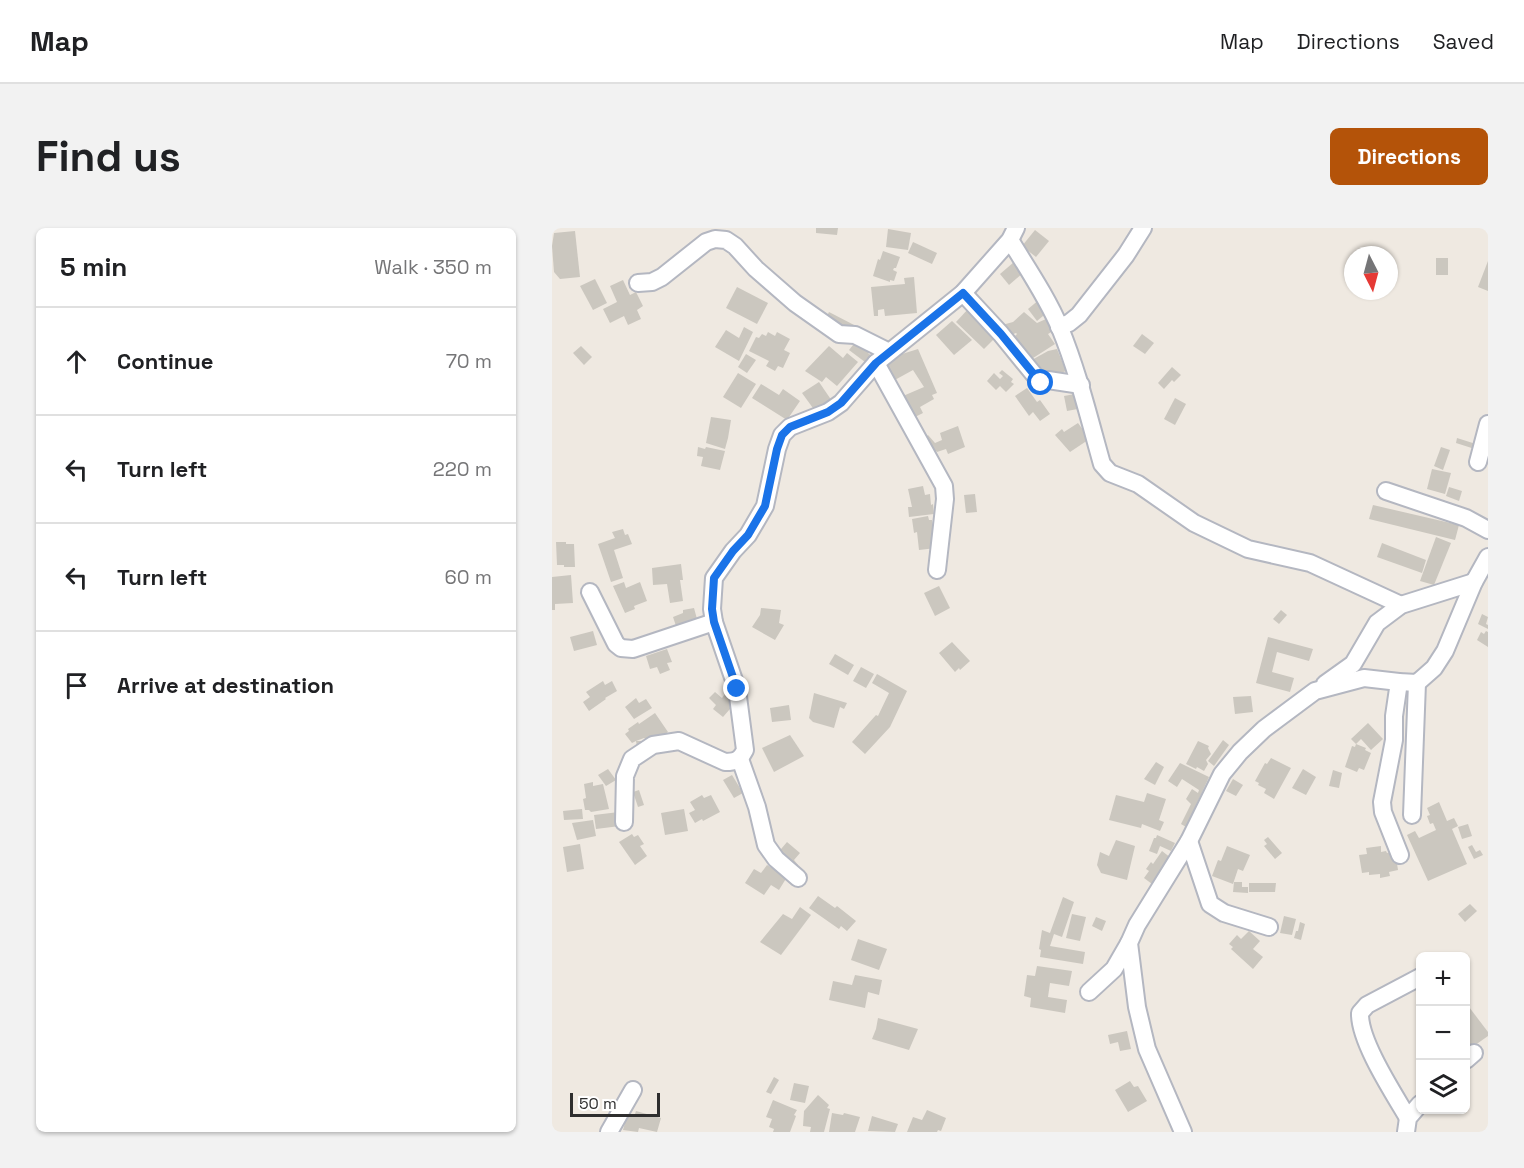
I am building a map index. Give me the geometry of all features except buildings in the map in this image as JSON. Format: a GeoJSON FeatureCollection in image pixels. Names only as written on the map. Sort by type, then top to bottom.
{"type":"FeatureCollection","features":[{"type":"Feature","properties":{"kind":"street"},"geometry":{"type":"LineString","coordinates":[[1059,327],[1079,315],[1126,255],[1143,228]]}},
{"type":"Feature","properties":{"kind":"street"},"geometry":{"type":"LineString","coordinates":[[624,822],[625,776],[632,759],[653,745],[679,741],[725,762],[740,759],[745,750],[737,689],[714,622],[712,609],[714,578],[733,551],[748,535],[765,506],[782,435],[790,427],[828,412],[841,403],[883,357],[963,293],[1013,234],[1059,327],[1081,386],[1102,464],[1110,473],[1138,484],[1194,523],[1248,549],[1310,562],[1401,605]]}},
{"type":"Feature","properties":{"kind":"street"},"geometry":{"type":"LineString","coordinates":[[638,283],[651,282],[662,277],[706,242],[715,239],[726,240],[795,303],[839,334],[855,335],[883,357],[944,486],[945,499],[937,570]]}},
{"type":"Feature","properties":{"kind":"street"},"geometry":{"type":"LineString","coordinates":[[963,293],[1001,334],[1041,383],[1048,381],[1081,386]]}},
{"type":"Feature","properties":{"kind":"street"},"geometry":{"type":"LineString","coordinates":[[1478,462],[1488,424]]}},
{"type":"Feature","properties":{"kind":"street"},"geometry":{"type":"LineString","coordinates":[[1386,491],[1466,518],[1488,530]]}},
{"type":"Feature","properties":{"kind":"street"},"geometry":{"type":"LineString","coordinates":[[1315,691],[1364,678],[1417,683],[1434,668],[1445,651],[1474,582],[1488,557]]}},
{"type":"Feature","properties":{"kind":"street"},"geometry":{"type":"LineString","coordinates":[[1089,992],[1114,969],[1137,925],[1190,841],[1222,774],[1240,752],[1264,729],[1353,664],[1377,622],[1401,605],[1474,582]]}},
{"type":"Feature","properties":{"kind":"street"},"geometry":{"type":"LineString","coordinates":[[590,592],[616,644],[621,648],[633,649],[714,622]]}},
{"type":"Feature","properties":{"kind":"street"},"geometry":{"type":"LineString","coordinates":[[1399,682],[1394,740],[1382,802],[1383,812],[1400,855]]}},
{"type":"Feature","properties":{"kind":"street"},"geometry":{"type":"LineString","coordinates":[[1412,815],[1417,683]]}},
{"type":"Feature","properties":{"kind":"street"},"geometry":{"type":"LineString","coordinates":[[740,759],[757,807],[766,845],[776,859],[798,878]]}},
{"type":"Feature","properties":{"kind":"street"},"geometry":{"type":"LineString","coordinates":[[1190,841],[1210,904],[1224,913],[1269,927]]}},
{"type":"Feature","properties":{"kind":"street"},"geometry":{"type":"LineString","coordinates":[[1129,944],[1137,1007],[1147,1049],[1183,1132]]}},
{"type":"Feature","properties":{"kind":"street"},"geometry":{"type":"LineString","coordinates":[[1407,1125],[1359,1022],[1360,1013],[1367,1005],[1416,978]]}},
{"type":"Feature","properties":{"kind":"street"},"geometry":{"type":"LineString","coordinates":[[609,1132],[633,1090]]}},
{"type":"Feature","properties":{"kind":"street"},"geometry":{"type":"LineString","coordinates":[[1407,1125],[1416,1110]]}},
{"type":"Feature","properties":{"kind":"route"},"geometry":{"type":"LineString","coordinates":[[737,689],[714,622],[712,609],[714,578],[733,551],[748,535],[765,506],[782,435],[790,427],[828,412],[841,403],[876,363],[963,293],[1001,334],[1041,383]]}}]}
